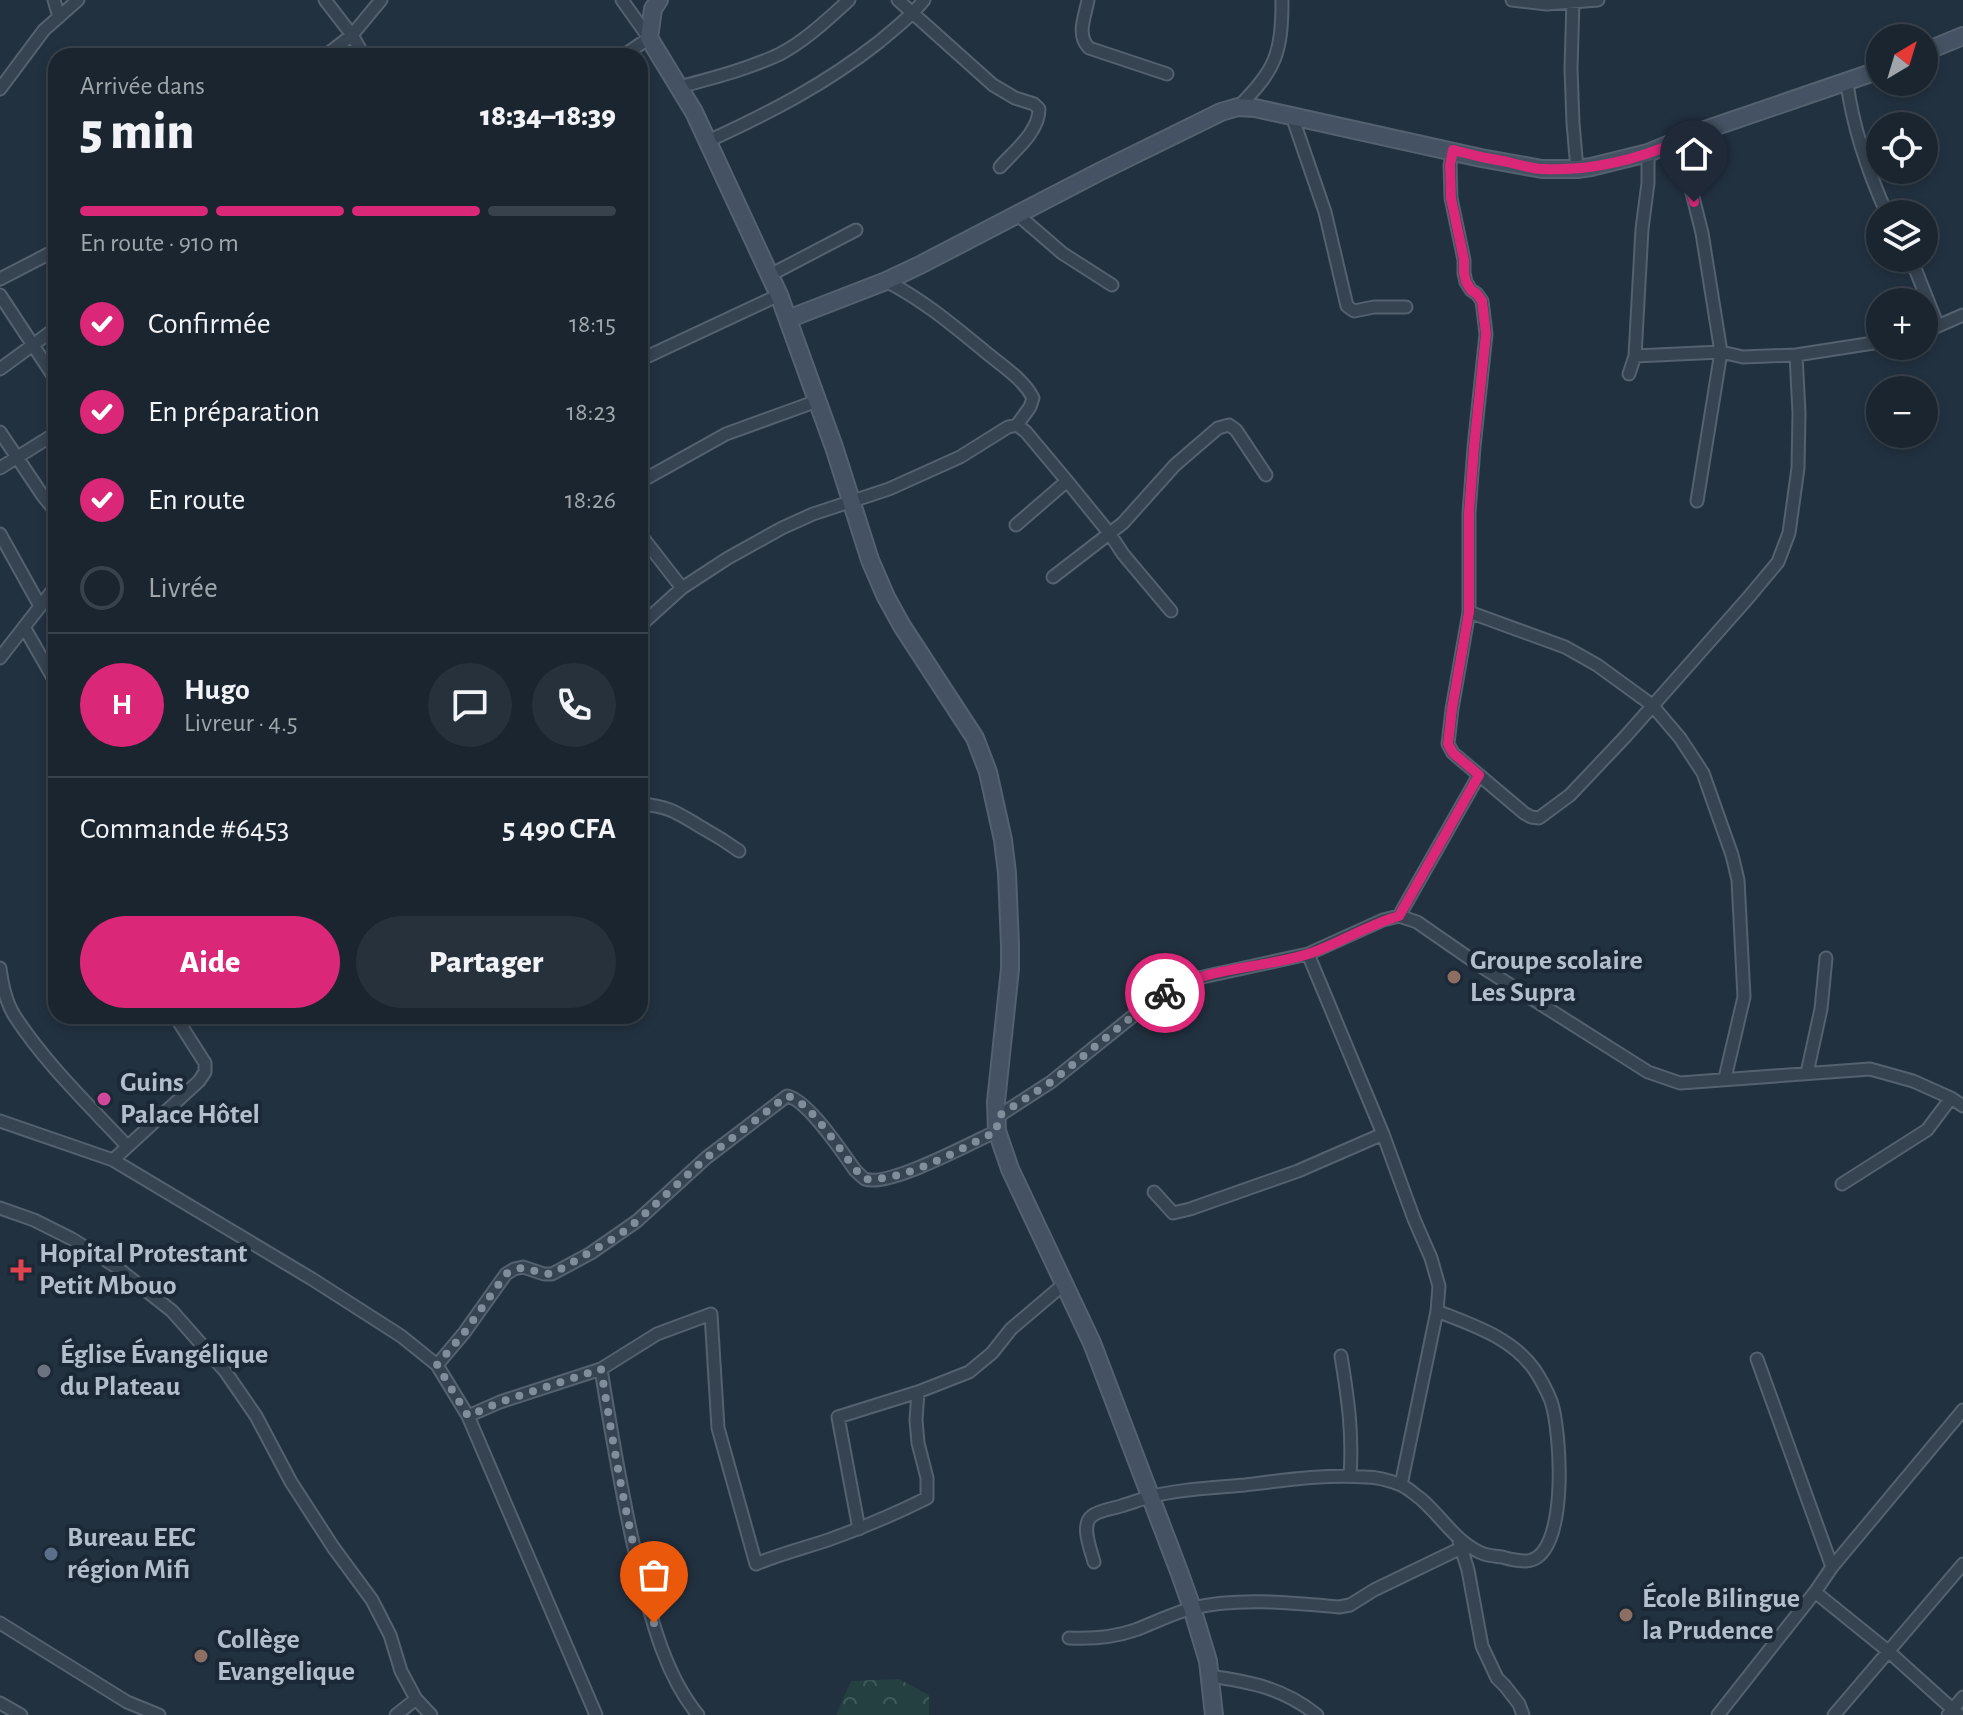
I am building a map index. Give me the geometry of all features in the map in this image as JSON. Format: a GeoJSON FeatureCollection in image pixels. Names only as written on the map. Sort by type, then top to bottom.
{"type":"FeatureCollection","features":[{"type":"Feature","properties":{"kind":"street"},"geometry":{"type":"LineString","coordinates":[[54,0],[59,17]]}},
{"type":"Feature","properties":{"kind":"street"},"geometry":{"type":"LineString","coordinates":[[2,83],[44,30],[78,0]]}},
{"type":"Feature","properties":{"kind":"street"},"geometry":{"type":"LineString","coordinates":[[325,0],[359,48]]}},
{"type":"Feature","properties":{"kind":"street"},"geometry":{"type":"LineString","coordinates":[[335,48],[352,35],[381,0]]}},
{"type":"Feature","properties":{"kind":"street"},"geometry":{"type":"LineString","coordinates":[[622,0],[679,87],[708,141],[779,295],[870,560],[886,597],[975,738],[988,772],[1007,873],[1010,945],[996,1102],[997,1124],[1010,1169],[1092,1343],[1192,1608],[1210,1676],[1214,1715]]}},
{"type":"Feature","properties":{"kind":"street"},"geometry":{"type":"LineString","coordinates":[[635,48],[649,38],[653,9],[659,0]]}},
{"type":"Feature","properties":{"kind":"street"},"geometry":{"type":"LineString","coordinates":[[679,87],[715,78],[782,53],[849,0]]}},
{"type":"Feature","properties":{"kind":"street"},"geometry":{"type":"LineString","coordinates":[[898,0],[993,85],[1039,109],[1039,119],[1032,130],[1000,167]]}},
{"type":"Feature","properties":{"kind":"street"},"geometry":{"type":"LineString","coordinates":[[708,141],[766,115],[836,74],[913,14],[924,0]]}},
{"type":"Feature","properties":{"kind":"street"},"geometry":{"type":"LineString","coordinates":[[1088,0],[1082,31],[1083,41],[1089,48],[1167,74]]}},
{"type":"Feature","properties":{"kind":"street"},"geometry":{"type":"LineString","coordinates":[[1238,107],[1257,89],[1271,69],[1282,35],[1282,0]]}},
{"type":"Feature","properties":{"kind":"street"},"geometry":{"type":"LineString","coordinates":[[1512,0],[1547,4],[1598,0]]}},
{"type":"Feature","properties":{"kind":"street"},"geometry":{"type":"LineString","coordinates":[[1573,1],[1573,123],[1577,169]]}},
{"type":"Feature","properties":{"kind":"street"},"geometry":{"type":"LineString","coordinates":[[1938,48],[1962,41]]}},
{"type":"Feature","properties":{"kind":"street"},"geometry":{"type":"LineString","coordinates":[[788,319],[886,281],[1099,172],[1221,112],[1238,107],[1255,108],[1481,158],[1542,169],[1577,169],[1648,153],[1866,76]]}},
{"type":"Feature","properties":{"kind":"street"},"geometry":{"type":"LineString","coordinates":[[1847,83],[1850,109],[1880,200]]}},
{"type":"Feature","properties":{"kind":"street"},"geometry":{"type":"LineString","coordinates":[[1292,116],[1325,212],[1347,306],[1354,311],[1374,307],[1406,307]]}},
{"type":"Feature","properties":{"kind":"street"},"geometry":{"type":"LineString","coordinates":[[1679,141],[1702,233],[1721,352],[1697,501]]}},
{"type":"Feature","properties":{"kind":"street"},"geometry":{"type":"LineString","coordinates":[[1453,150],[1451,198],[1464,273],[1471,290],[1482,301],[1486,334],[1469,513],[1469,612],[1448,744],[1453,753],[1524,813],[1539,818],[1570,795],[1778,562],[1789,533],[1798,468],[1796,355]]}},
{"type":"Feature","properties":{"kind":"street"},"geometry":{"type":"LineString","coordinates":[[1629,374],[1635,356],[1648,153]]}},
{"type":"Feature","properties":{"kind":"street"},"geometry":{"type":"LineString","coordinates":[[1018,215],[1062,253],[1112,285]]}},
{"type":"Feature","properties":{"kind":"street"},"geometry":{"type":"LineString","coordinates":[[770,275],[856,230]]}},
{"type":"Feature","properties":{"kind":"street"},"geometry":{"type":"LineString","coordinates":[[0,279],[48,254]]}},
{"type":"Feature","properties":{"kind":"street"},"geometry":{"type":"LineString","coordinates":[[648,619],[682,588],[782,528],[813,514],[889,489],[960,457],[1008,427],[1017,425],[1030,407],[1033,398],[1030,391],[1011,373],[940,314],[886,281]]}},
{"type":"Feature","properties":{"kind":"street"},"geometry":{"type":"LineString","coordinates":[[0,295],[48,368]]}},
{"type":"Feature","properties":{"kind":"street"},"geometry":{"type":"LineString","coordinates":[[648,356],[779,295]]}},
{"type":"Feature","properties":{"kind":"street"},"geometry":{"type":"LineString","coordinates":[[1938,326],[1963,315]]}},
{"type":"Feature","properties":{"kind":"street"},"geometry":{"type":"LineString","coordinates":[[0,369],[48,333]]}},
{"type":"Feature","properties":{"kind":"street"},"geometry":{"type":"LineString","coordinates":[[1635,356],[1721,352],[1743,357],[1796,355],[1866,344]]}},
{"type":"Feature","properties":{"kind":"street"},"geometry":{"type":"LineString","coordinates":[[648,477],[726,434],[817,401]]}},
{"type":"Feature","properties":{"kind":"street"},"geometry":{"type":"LineString","coordinates":[[1017,425],[1067,481],[1171,611]]}},
{"type":"Feature","properties":{"kind":"street"},"geometry":{"type":"LineString","coordinates":[[1053,577],[1110,534],[1139,507],[1175,465],[1218,428],[1229,425],[1236,430],[1266,475]]}},
{"type":"Feature","properties":{"kind":"street"},"geometry":{"type":"LineString","coordinates":[[0,432],[48,502]]}},
{"type":"Feature","properties":{"kind":"street"},"geometry":{"type":"LineString","coordinates":[[0,468],[48,438]]}},
{"type":"Feature","properties":{"kind":"street"},"geometry":{"type":"LineString","coordinates":[[1016,525],[1067,481]]}},
{"type":"Feature","properties":{"kind":"street"},"geometry":{"type":"LineString","coordinates":[[0,534],[40,606]]}},
{"type":"Feature","properties":{"kind":"street"},"geometry":{"type":"LineString","coordinates":[[648,544],[682,588]]}},
{"type":"Feature","properties":{"kind":"street"},"geometry":{"type":"LineString","coordinates":[[1,656],[48,596]]}},
{"type":"Feature","properties":{"kind":"street"},"geometry":{"type":"LineString","coordinates":[[1469,612],[1565,647],[1597,665],[1652,705],[1680,738],[1703,773],[1738,880],[1744,997],[1725,1078]]}},
{"type":"Feature","properties":{"kind":"street"},"geometry":{"type":"LineString","coordinates":[[24,627],[48,669]]}},
{"type":"Feature","properties":{"kind":"street"},"geometry":{"type":"LineString","coordinates":[[1399,916],[1479,775]]}},
{"type":"Feature","properties":{"kind":"street"},"geometry":{"type":"LineString","coordinates":[[648,804],[674,810],[739,851]]}},
{"type":"Feature","properties":{"kind":"street"},"geometry":{"type":"LineString","coordinates":[[437,1365],[506,1274],[523,1267],[552,1274],[609,1241],[637,1221],[706,1158],[787,1096],[795,1097],[808,1108],[864,1179],[877,1180],[933,1163],[997,1124],[1169,990],[1198,978],[1308,954],[1383,920],[1399,916],[1417,922],[1648,1072],[1680,1083],[1870,1069],[1913,1081],[1963,1106]]}},
{"type":"Feature","properties":{"kind":"street"},"geometry":{"type":"LineString","coordinates":[[1308,954],[1383,1134],[1439,1286],[1437,1311],[1401,1485]]}},
{"type":"Feature","properties":{"kind":"street"},"geometry":{"type":"LineString","coordinates":[[1807,1073],[1821,1009],[1826,958]]}},
{"type":"Feature","properties":{"kind":"street"},"geometry":{"type":"LineString","coordinates":[[0,968],[13,1013],[53,1066],[127,1146]]}},
{"type":"Feature","properties":{"kind":"street"},"geometry":{"type":"LineString","coordinates":[[113,1160],[205,1072],[205,1063],[184,1024]]}},
{"type":"Feature","properties":{"kind":"street"},"geometry":{"type":"LineString","coordinates":[[1842,1184],[1927,1130],[1951,1098]]}},
{"type":"Feature","properties":{"kind":"street"},"geometry":{"type":"LineString","coordinates":[[0,1114],[6,1122],[113,1160],[325,1287],[401,1336],[437,1365],[468,1416],[596,1715]]}},
{"type":"Feature","properties":{"kind":"street"},"geometry":{"type":"LineString","coordinates":[[1154,1192],[1173,1213],[1190,1209],[1298,1171],[1383,1134]]}},
{"type":"Feature","properties":{"kind":"street"},"geometry":{"type":"LineString","coordinates":[[0,1208],[34,1220],[72,1239],[115,1266],[172,1311],[225,1371],[256,1416],[291,1482],[372,1600],[390,1635],[401,1671],[416,1699],[431,1715]]}},
{"type":"Feature","properties":{"kind":"street"},"geometry":{"type":"LineString","coordinates":[[859,1529],[838,1417],[969,1372],[992,1353],[1011,1329],[1064,1284]]}},
{"type":"Feature","properties":{"kind":"street"},"geometry":{"type":"LineString","coordinates":[[1437,1311],[1510,1344],[1534,1368],[1551,1402],[1558,1442],[1560,1468],[1554,1532],[1547,1549],[1539,1558],[1527,1561],[1482,1553],[1459,1542]]}},
{"type":"Feature","properties":{"kind":"street"},"geometry":{"type":"LineString","coordinates":[[468,1416],[500,1402],[601,1369],[657,1334],[711,1314],[718,1428],[756,1564],[859,1529],[927,1498],[927,1478],[916,1420],[918,1392]]}},
{"type":"Feature","properties":{"kind":"street"},"geometry":{"type":"LineString","coordinates":[[1341,1356],[1351,1426],[1350,1476]]}},
{"type":"Feature","properties":{"kind":"street"},"geometry":{"type":"LineString","coordinates":[[1757,1359],[1832,1567]]}},
{"type":"Feature","properties":{"kind":"street"},"geometry":{"type":"LineString","coordinates":[[601,1369],[619,1476],[646,1597],[662,1650],[686,1701],[698,1715]]}},
{"type":"Feature","properties":{"kind":"street"},"geometry":{"type":"LineString","coordinates":[[1718,1715],[1832,1567],[1963,1410]]}},
{"type":"Feature","properties":{"kind":"street"},"geometry":{"type":"LineString","coordinates":[[1094,1562],[1086,1528],[1092,1515],[1151,1497],[1269,1482],[1350,1476],[1401,1485],[1434,1510],[1459,1542],[1468,1570],[1482,1646],[1497,1678],[1519,1704],[1523,1715]]}},
{"type":"Feature","properties":{"kind":"street"},"geometry":{"type":"LineString","coordinates":[[1069,1638],[1084,1639],[1131,1632],[1192,1608],[1262,1601],[1339,1607],[1350,1605],[1459,1542]]}},
{"type":"Feature","properties":{"kind":"street"},"geometry":{"type":"LineString","coordinates":[[1834,1715],[1963,1564]]}},
{"type":"Feature","properties":{"kind":"street"},"geometry":{"type":"LineString","coordinates":[[1815,1592],[1888,1651],[1953,1713],[1963,1697]]}},
{"type":"Feature","properties":{"kind":"street"},"geometry":{"type":"LineString","coordinates":[[0,1623],[127,1702],[159,1715]]}},
{"type":"Feature","properties":{"kind":"street"},"geometry":{"type":"LineString","coordinates":[[1210,1676],[1268,1687],[1287,1695],[1317,1715]]}},
{"type":"Feature","properties":{"kind":"street"},"geometry":{"type":"LineString","coordinates":[[396,1715],[416,1699]]}},
{"type":"Feature","properties":{"kind":"street"},"geometry":{"type":"LineString","coordinates":[[0,1703],[21,1715]]}},
{"type":"Feature","properties":{"kind":"green space"},"geometry":{"type":"Polygon","coordinates":[[[899,1679],[929,1695],[929,1715],[836,1715],[851,1681],[899,1679]]]}},
{"type":"Feature","properties":{"kind":"way so far"},"geometry":{"type":"LineString","coordinates":[[654,1623],[633,1544],[601,1369],[500,1402],[468,1416],[437,1365],[506,1274],[523,1267],[552,1274],[618,1236],[706,1158],[787,1096],[795,1097],[808,1108],[864,1179],[877,1180],[933,1163],[997,1131],[997,1117],[1051,1082],[1165,993]]}},
{"type":"Feature","properties":{"kind":"place","name":"Groupe scolaire Les Supra"},"geometry":{"type":"Point","coordinates":[1454,977]}},
{"type":"Feature","properties":{"kind":"place","name":"Guins Palace Hôtel"},"geometry":{"type":"Point","coordinates":[104,1099]}},
{"type":"Feature","properties":{"kind":"place","name":"Hopital Protestant Petit Mbouo"},"geometry":{"type":"Point","coordinates":[21,1270]}},
{"type":"Feature","properties":{"kind":"place","name":"Église Évangélique du Plateau"},"geometry":{"type":"Point","coordinates":[44,1371]}},
{"type":"Feature","properties":{"kind":"place","name":"Bureau EEC région Mifi"},"geometry":{"type":"Point","coordinates":[51,1554]}},
{"type":"Feature","properties":{"kind":"place","name":"École Bilingue la Prudence"},"geometry":{"type":"Point","coordinates":[1626,1615]}},
{"type":"Feature","properties":{"kind":"place","name":"Collège Evangelique"},"geometry":{"type":"Point","coordinates":[201,1656]}},
{"type":"Feature","properties":{"kind":"route"},"geometry":{"type":"LineString","coordinates":[[1165,993],[1198,978],[1308,954],[1383,920],[1399,916],[1479,775],[1453,753],[1448,744],[1469,612],[1469,513],[1486,334],[1482,301],[1471,290],[1464,273],[1459,229],[1451,198],[1453,150],[1542,169],[1577,169],[1648,153],[1679,141],[1694,202]]}}]}
